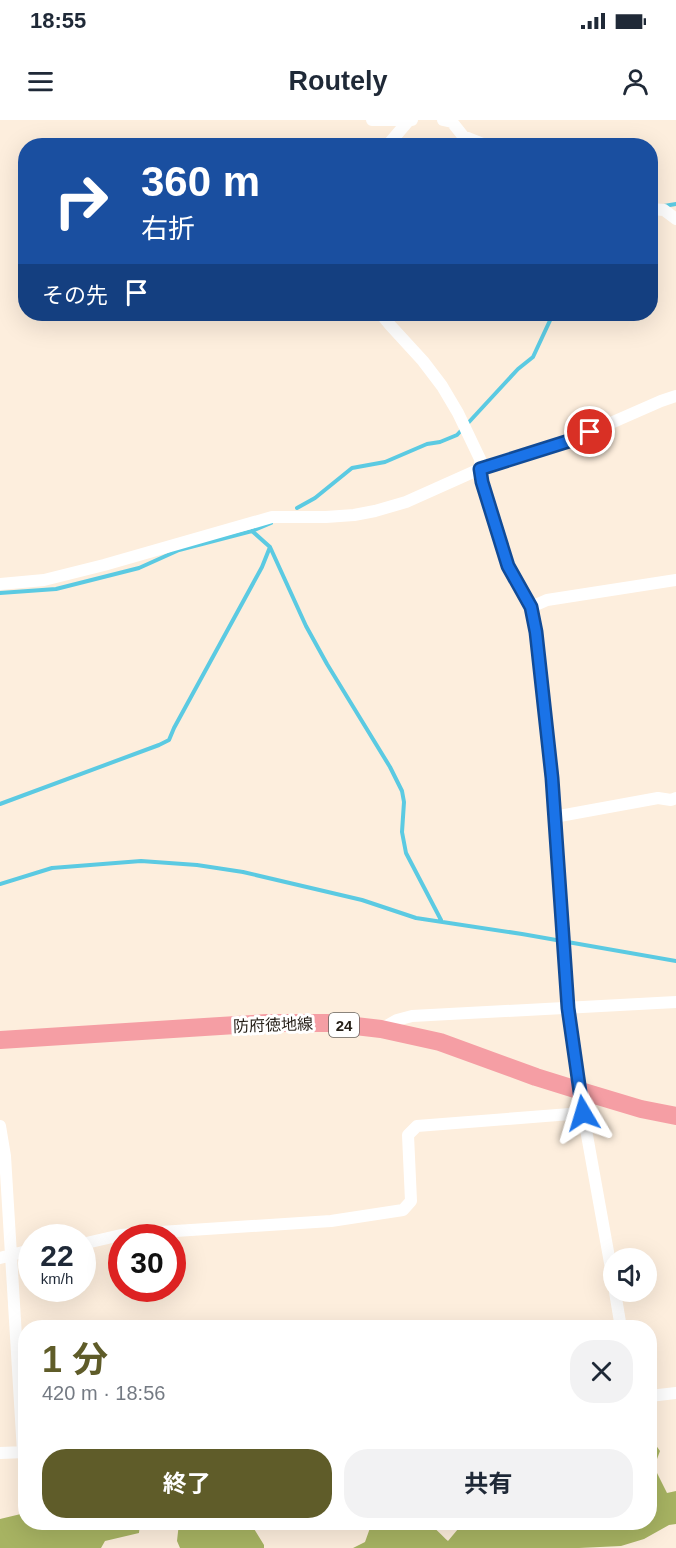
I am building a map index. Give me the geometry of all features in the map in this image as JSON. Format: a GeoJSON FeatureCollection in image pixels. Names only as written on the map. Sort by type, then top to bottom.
{"type":"FeatureCollection","features":[{"type":"Feature","properties":{"kind":"main road","name":"防府徳地線"},"geometry":{"type":"LineString","coordinates":[[0,1041],[267,1023],[330,1023],[381,1029],[440,1042],[536,1077],[641,1109],[676,1116]]}},
{"type":"Feature","properties":{"kind":"street"},"geometry":{"type":"LineString","coordinates":[[372,120],[410,120]]}},
{"type":"Feature","properties":{"kind":"street"},"geometry":{"type":"LineString","coordinates":[[394,138],[410,120]]}},
{"type":"Feature","properties":{"kind":"street"},"geometry":{"type":"LineString","coordinates":[[450,121],[463,136],[468,138]]}},
{"type":"Feature","properties":{"kind":"street"},"geometry":{"type":"LineString","coordinates":[[664,210],[676,203]]}},
{"type":"Feature","properties":{"kind":"street"},"geometry":{"type":"LineString","coordinates":[[658,209],[664,210],[676,219]]}},
{"type":"Feature","properties":{"kind":"street"},"geometry":{"type":"LineString","coordinates":[[387,321],[423,361],[442,386],[458,413],[480,459],[482,482],[508,566],[531,607],[536,632],[552,778],[568,1008],[583,1113],[607,1248]]}},
{"type":"Feature","properties":{"kind":"street"},"geometry":{"type":"LineString","coordinates":[[0,584],[44,580],[272,518],[326,517],[375,511],[406,502],[480,469],[572,440],[676,396]]}},
{"type":"Feature","properties":{"kind":"street"},"geometry":{"type":"LineString","coordinates":[[531,607],[547,600],[676,580]]}},
{"type":"Feature","properties":{"kind":"street"},"geometry":{"type":"LineString","coordinates":[[554,817],[658,798],[671,800],[676,798]]}},
{"type":"Feature","properties":{"kind":"street"},"geometry":{"type":"LineString","coordinates":[[381,1029],[397,1020],[412,1016],[676,1002]]}},
{"type":"Feature","properties":{"kind":"street"},"geometry":{"type":"LineString","coordinates":[[96,1241],[145,1233],[331,1221],[403,1210],[411,1201],[408,1135],[417,1126],[583,1113]]}},
{"type":"Feature","properties":{"kind":"street"},"geometry":{"type":"LineString","coordinates":[[0,1126],[5,1156],[6,1257],[18,1387]]}},
{"type":"Feature","properties":{"kind":"street"},"geometry":{"type":"LineString","coordinates":[[617,1302],[620,1320]]}},
{"type":"Feature","properties":{"kind":"street"},"geometry":{"type":"LineString","coordinates":[[657,1395],[676,1393]]}},
{"type":"Feature","properties":{"kind":"street"},"geometry":{"type":"LineString","coordinates":[[0,1453],[18,1452]]}},
{"type":"Feature","properties":{"kind":"green space"},"geometry":{"type":"Polygon","coordinates":[[[657,1473],[667,1493],[676,1491],[676,1524],[669,1525],[644,1539],[621,1546],[353,1548],[365,1542],[369,1530],[437,1530],[448,1541],[457,1530],[657,1530],[657,1473]]]}},
{"type":"Feature","properties":{"kind":"green space"},"geometry":{"type":"Polygon","coordinates":[[[18,1515],[18,1530],[139,1530],[139,1533],[105,1541],[101,1548],[0,1548],[0,1519],[18,1515]]]}},
{"type":"Feature","properties":{"kind":"green space"},"geometry":{"type":"Polygon","coordinates":[[[178,1530],[255,1530],[264,1548],[180,1548],[177,1541],[178,1530]]]}},
{"type":"Feature","properties":{"kind":"waterway"},"geometry":{"type":"LineString","coordinates":[[664,206],[676,204]]}},
{"type":"Feature","properties":{"kind":"waterway"},"geometry":{"type":"LineString","coordinates":[[297,508],[315,498],[352,468],[385,462],[427,444],[440,442],[457,435],[518,369],[533,357],[550,321]]}},
{"type":"Feature","properties":{"kind":"waterway"},"geometry":{"type":"LineString","coordinates":[[0,593],[56,589],[139,568],[179,550],[252,531],[271,523]]}},
{"type":"Feature","properties":{"kind":"waterway"},"geometry":{"type":"LineString","coordinates":[[252,531],[270,547],[306,626],[402,791],[404,802],[402,832],[406,853],[441,920]]}},
{"type":"Feature","properties":{"kind":"waterway"},"geometry":{"type":"LineString","coordinates":[[0,804],[169,740],[262,567],[270,547]]}},
{"type":"Feature","properties":{"kind":"waterway"},"geometry":{"type":"LineString","coordinates":[[0,884],[52,868],[141,861],[197,865],[243,872],[362,900],[416,918],[676,961]]}},
{"type":"Feature","properties":{"kind":"route"},"geometry":{"type":"LineString","coordinates":[[583,1113],[568,1008],[552,778],[536,632],[531,607],[508,566],[480,469],[572,440],[590,432]]}}]}
